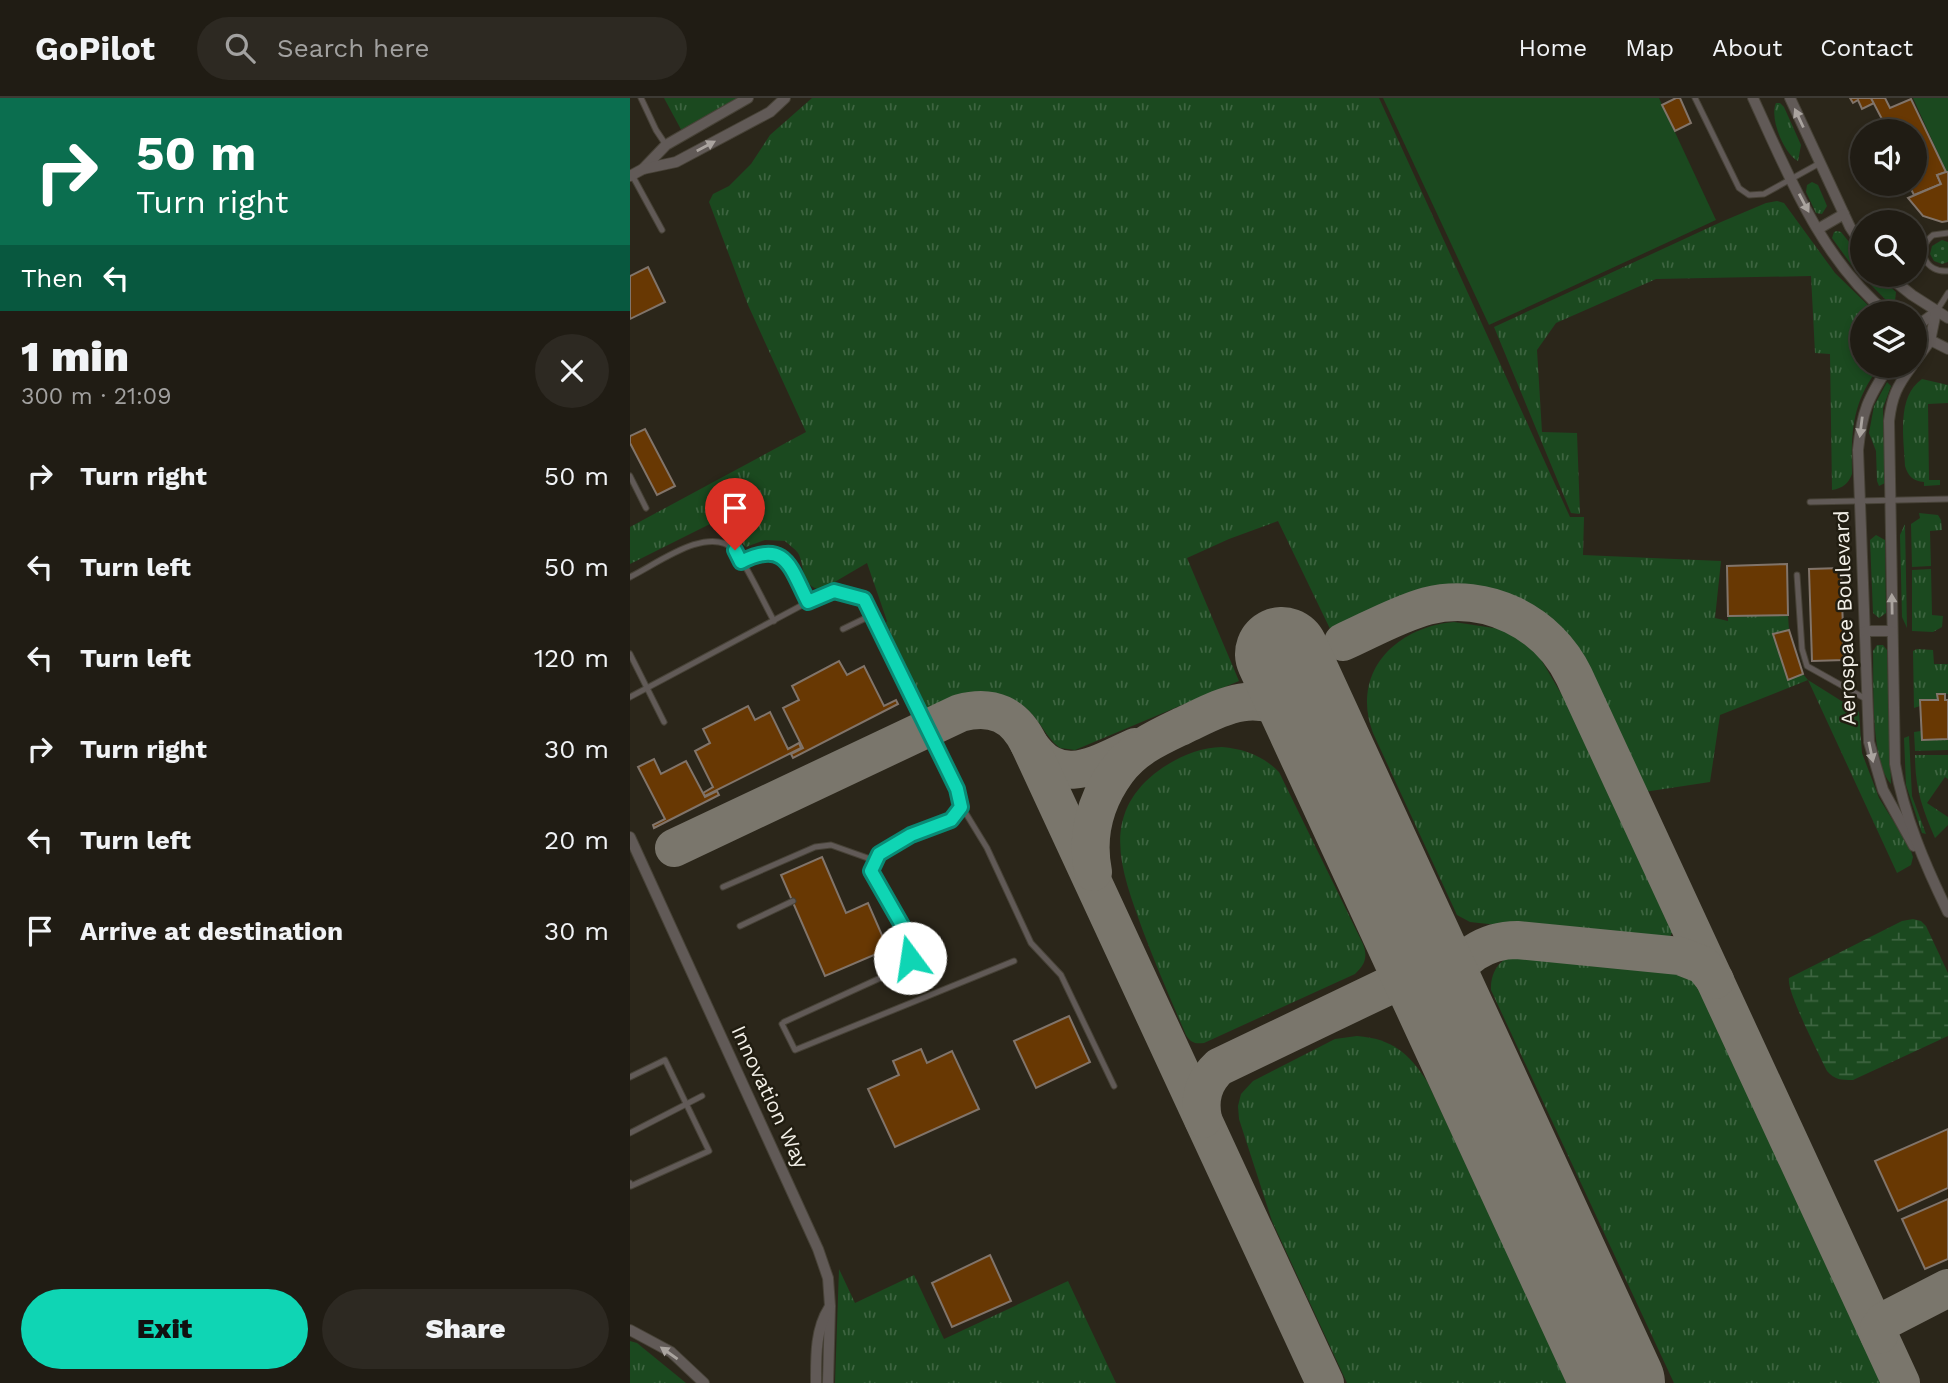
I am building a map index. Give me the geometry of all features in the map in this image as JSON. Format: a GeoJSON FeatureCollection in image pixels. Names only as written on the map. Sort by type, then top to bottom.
{"type":"FeatureCollection","features":[{"type":"Feature","properties":{"kind":"street"},"geometry":{"type":"LineString","coordinates":[[635,173],[666,145],[748,98]]}},
{"type":"Feature","properties":{"kind":"street"},"geometry":{"type":"LineString","coordinates":[[635,173],[676,162],[770,112],[785,98]]}},
{"type":"Feature","properties":{"kind":"street"},"geometry":{"type":"LineString","coordinates":[[1790,98],[1850,224]]}},
{"type":"Feature","properties":{"kind":"street"},"geometry":{"type":"LineString","coordinates":[[1757,99],[1791,180],[1818,229],[1852,279],[1875,301]]}},
{"type":"Feature","properties":{"kind":"street"},"geometry":{"type":"LineString","coordinates":[[1818,229],[1844,214]]}},
{"type":"Feature","properties":{"kind":"street"},"geometry":{"type":"LineString","coordinates":[[1903,287],[1948,318]]}},
{"type":"Feature","properties":{"kind":"street","name":"Aerospace Boulevard"},"geometry":{"type":"LineString","coordinates":[[1927,319],[1936,312]]}},
{"type":"Feature","properties":{"kind":"street","name":"Aerospace Boulevard"},"geometry":{"type":"LineString","coordinates":[[1927,345],[1936,312]]}},
{"type":"Feature","properties":{"kind":"street"},"geometry":{"type":"LineString","coordinates":[[1927,339],[1948,349]]}},
{"type":"Feature","properties":{"kind":"street","name":"Aerospace Boulevard"},"geometry":{"type":"LineString","coordinates":[[1881,378],[1868,398],[1861,420],[1858,450],[1869,742],[1882,790],[1925,863],[1948,912]]}},
{"type":"Feature","properties":{"kind":"street","name":"Aerospace Boulevard"},"geometry":{"type":"LineString","coordinates":[[1903,378],[1892,398],[1889,421],[1895,764],[1900,790],[1925,863]]}},
{"type":"Feature","properties":{"kind":"street"},"geometry":{"type":"LineString","coordinates":[[1864,631],[1892,631]]}},
{"type":"Feature","properties":{"kind":"street","name":"Innovation Way"},"geometry":{"type":"LineString","coordinates":[[631,839],[818,1249],[828,1278],[828,1383]]}},
{"type":"Feature","properties":{"kind":"street"},"geometry":{"type":"LineString","coordinates":[[816,1383],[818,1339],[823,1318],[830,1306]]}},
{"type":"Feature","properties":{"kind":"street"},"geometry":{"type":"LineString","coordinates":[[630,1330],[671,1352],[704,1383]]}},
{"type":"Feature","properties":{"kind":"lane"},"geometry":{"type":"LineString","coordinates":[[641,98],[666,145]]}},
{"type":"Feature","properties":{"kind":"lane"},"geometry":{"type":"LineString","coordinates":[[1695,98],[1739,188],[1749,195],[1764,194],[1820,163]]}},
{"type":"Feature","properties":{"kind":"lane"},"geometry":{"type":"LineString","coordinates":[[635,173],[662,230]]}},
{"type":"Feature","properties":{"kind":"lane"},"geometry":{"type":"LineString","coordinates":[[1948,233],[1933,235],[1923,250],[1930,267],[1948,271]]}},
{"type":"Feature","properties":{"kind":"lane","name":"Aerospace Boulevard"},"geometry":{"type":"LineString","coordinates":[[1936,312],[1948,293]]}},
{"type":"Feature","properties":{"kind":"lane"},"geometry":{"type":"LineString","coordinates":[[630,476],[646,508]]}},
{"type":"Feature","properties":{"kind":"lane"},"geometry":{"type":"LineString","coordinates":[[1810,502],[1948,499]]}},
{"type":"Feature","properties":{"kind":"lane"},"geometry":{"type":"LineString","coordinates":[[630,578],[699,541],[719,540],[735,550],[774,621]]}},
{"type":"Feature","properties":{"kind":"lane"},"geometry":{"type":"LineString","coordinates":[[741,562],[758,553],[773,552],[786,558],[808,602]]}},
{"type":"Feature","properties":{"kind":"lane"},"geometry":{"type":"LineString","coordinates":[[1797,575],[1802,649],[1807,666],[1866,699]]}},
{"type":"Feature","properties":{"kind":"lane"},"geometry":{"type":"LineString","coordinates":[[630,697],[808,602],[834,591],[864,599],[957,789],[961,807],[987,848],[1031,943],[1060,975],[1114,1086]]}},
{"type":"Feature","properties":{"kind":"lane"},"geometry":{"type":"LineString","coordinates":[[844,629],[872,615]]}},
{"type":"Feature","properties":{"kind":"lane"},"geometry":{"type":"LineString","coordinates":[[630,654],[664,722]]}},
{"type":"Feature","properties":{"kind":"lane"},"geometry":{"type":"LineString","coordinates":[[961,807],[951,820],[911,835],[879,854],[871,871],[903,927],[910,958],[900,968],[783,1023],[795,1049],[1014,961]]}},
{"type":"Feature","properties":{"kind":"lane"},"geometry":{"type":"LineString","coordinates":[[723,887],[814,846],[831,845],[876,861]]}},
{"type":"Feature","properties":{"kind":"lane"},"geometry":{"type":"LineString","coordinates":[[740,926],[793,901]]}},
{"type":"Feature","properties":{"kind":"lane"},"geometry":{"type":"LineString","coordinates":[[630,1077],[666,1060],[709,1150],[631,1186],[630,1184]]}},
{"type":"Feature","properties":{"kind":"lane"},"geometry":{"type":"LineString","coordinates":[[630,1133],[702,1096]]}},
{"type":"Feature","properties":{"kind":"green space"},"geometry":{"type":"Polygon","coordinates":[[[664,98],[748,98],[684,135],[664,98]]]}},
{"type":"Feature","properties":{"kind":"green space"},"geometry":{"type":"Polygon","coordinates":[[[812,98],[1379,98],[1570,517],[1584,517],[1583,555],[1721,561],[1715,618],[1728,621],[1728,616],[1788,615],[1789,630],[1803,674],[1808,680],[1720,715],[1710,782],[1644,792],[1632,757],[1593,674],[1551,619],[1505,594],[1457,589],[1406,594],[1332,633],[1278,521],[1187,558],[1239,681],[1075,750],[1060,748],[1027,709],[1011,698],[975,695],[928,712],[886,623],[867,563],[821,590],[814,588],[806,580],[798,553],[785,541],[765,540],[746,547],[733,534],[714,522],[630,564],[630,527],[806,432],[748,305],[709,202],[713,194],[729,186],[751,164],[770,135],[812,98]]]}},
{"type":"Feature","properties":{"kind":"green space"},"geometry":{"type":"Polygon","coordinates":[[[1383,98],[1659,98],[1716,220],[1489,325],[1383,98]]]}},
{"type":"Feature","properties":{"kind":"green space"},"geometry":{"type":"Polygon","coordinates":[[[1913,98],[1948,98],[1948,171],[1927,129],[1927,119],[1922,119],[1913,98]]]}},
{"type":"Feature","properties":{"kind":"green space"},"geometry":{"type":"Polygon","coordinates":[[[1776,103],[1784,107],[1801,145],[1798,161],[1788,151],[1779,135],[1774,110],[1776,103]]]}},
{"type":"Feature","properties":{"kind":"green space"},"geometry":{"type":"Polygon","coordinates":[[[1812,182],[1818,185],[1827,206],[1822,214],[1816,213],[1806,192],[1807,185],[1812,182]]]}},
{"type":"Feature","properties":{"kind":"green space"},"geometry":{"type":"Polygon","coordinates":[[[1766,203],[1784,203],[1835,273],[1864,301],[1850,301],[1850,378],[1872,378],[1855,417],[1852,474],[1849,480],[1842,487],[1832,490],[1830,354],[1815,353],[1811,276],[1656,279],[1556,323],[1537,350],[1542,432],[1577,433],[1580,514],[1571,513],[1494,327],[1766,203]]]}},
{"type":"Feature","properties":{"kind":"green space"},"geometry":{"type":"Polygon","coordinates":[[[1834,232],[1841,232],[1850,243],[1850,263],[1832,238],[1834,232]]]}},
{"type":"Feature","properties":{"kind":"green space"},"geometry":{"type":"Polygon","coordinates":[[[1942,240],[1948,242],[1948,262],[1942,264],[1934,261],[1930,254],[1932,246],[1942,240]]]}},
{"type":"Feature","properties":{"kind":"green space"},"geometry":{"type":"Polygon","coordinates":[[[1873,287],[1890,287],[1896,292],[1895,301],[1887,301],[1873,287]]]}},
{"type":"Feature","properties":{"kind":"green space"},"geometry":{"type":"Polygon","coordinates":[[[1922,379],[1948,385],[1948,403],[1928,404],[1929,480],[1940,480],[1940,485],[1924,486],[1924,482],[1912,477],[1905,466],[1905,407],[1908,396],[1922,379]]]}},
{"type":"Feature","properties":{"kind":"green space"},"geometry":{"type":"Polygon","coordinates":[[[1887,382],[1891,386],[1883,408],[1885,483],[1879,486],[1876,451],[1869,433],[1874,406],[1887,382]]]}},
{"type":"Feature","properties":{"kind":"green space"},"geometry":{"type":"Polygon","coordinates":[[[1919,513],[1938,515],[1942,530],[1930,531],[1931,566],[1912,567],[1911,524],[1920,518],[1919,513]]]}},
{"type":"Feature","properties":{"kind":"green space"},"geometry":{"type":"Polygon","coordinates":[[[1905,524],[1907,628],[1902,617],[1900,535],[1905,524]]]}},
{"type":"Feature","properties":{"kind":"green space"},"geometry":{"type":"Polygon","coordinates":[[[1876,535],[1885,540],[1886,613],[1879,618],[1873,613],[1870,540],[1876,535]]]}},
{"type":"Feature","properties":{"kind":"green space"},"geometry":{"type":"Polygon","coordinates":[[[1931,569],[1932,615],[1943,616],[1942,627],[1933,632],[1912,631],[1912,570],[1931,569]]]}},
{"type":"Feature","properties":{"kind":"green space"},"geometry":{"type":"Polygon","coordinates":[[[1454,622],[1500,629],[1520,640],[1539,656],[1589,741],[1673,920],[1675,926],[1670,937],[1659,941],[1479,923],[1470,922],[1457,915],[1373,733],[1367,711],[1373,672],[1383,656],[1414,633],[1454,622]]]}},
{"type":"Feature","properties":{"kind":"green space"},"geometry":{"type":"Polygon","coordinates":[[[1877,645],[1883,645],[1887,650],[1891,784],[1884,773],[1876,741],[1873,651],[1877,645]]]}},
{"type":"Feature","properties":{"kind":"green space"},"geometry":{"type":"Polygon","coordinates":[[[1933,650],[1934,664],[1948,664],[1948,694],[1938,694],[1938,700],[1914,708],[1913,651],[1933,650]]]}},
{"type":"Feature","properties":{"kind":"green space"},"geometry":{"type":"Polygon","coordinates":[[[1808,680],[1859,712],[1862,753],[1879,798],[1913,857],[1911,865],[1897,873],[1808,680]]]}},
{"type":"Feature","properties":{"kind":"green space"},"geometry":{"type":"Polygon","coordinates":[[[1921,731],[1922,740],[1948,739],[1948,750],[1915,751],[1914,732],[1921,731]]]}},
{"type":"Feature","properties":{"kind":"green space"},"geometry":{"type":"Polygon","coordinates":[[[1909,736],[1912,796],[1926,834],[1922,833],[1906,785],[1904,738],[1909,736]]]}},
{"type":"Feature","properties":{"kind":"green space"},"geometry":{"type":"Polygon","coordinates":[[[1222,747],[1253,754],[1279,772],[1363,944],[1365,957],[1355,974],[1204,1043],[1198,1043],[1186,1035],[1143,931],[1123,869],[1121,829],[1126,810],[1137,791],[1154,774],[1186,755],[1203,749],[1222,747]]]}},
{"type":"Feature","properties":{"kind":"green space"},"geometry":{"type":"Polygon","coordinates":[[[1915,755],[1948,755],[1948,779],[1945,777],[1927,803],[1948,817],[1948,825],[1935,838],[1920,798],[1915,755]]]}},
{"type":"Feature","properties":{"kind":"green space"},"geometry":{"type":"Polygon","coordinates":[[[1913,919],[1926,926],[1948,973],[1948,1036],[1853,1080],[1836,1078],[1827,1071],[1804,1023],[1789,985],[1789,978],[1902,921],[1913,919]]]}},
{"type":"Feature","properties":{"kind":"green space"},"geometry":{"type":"Polygon","coordinates":[[[1519,953],[1679,969],[1692,973],[1703,986],[1887,1383],[1674,1383],[1491,990],[1492,977],[1498,966],[1502,961],[1519,953]]]}},
{"type":"Feature","properties":{"kind":"green space"},"geometry":{"type":"Polygon","coordinates":[[[1357,1036],[1380,1040],[1398,1049],[1427,1081],[1568,1383],[1347,1383],[1272,1221],[1239,1119],[1238,1106],[1241,1094],[1253,1081],[1335,1039],[1357,1036]]]}},
{"type":"Feature","properties":{"kind":"green space"},"geometry":{"type":"Polygon","coordinates":[[[839,1269],[855,1303],[914,1275],[944,1339],[1068,1281],[1116,1383],[835,1383],[839,1269]]]}},
{"type":"Feature","properties":{"kind":"green space"},"geometry":{"type":"Polygon","coordinates":[[[630,1341],[637,1343],[686,1383],[630,1383],[630,1341]]]}},
{"type":"Feature","properties":{"kind":"building"},"geometry":{"type":"Polygon","coordinates":[[[1680,98],[1691,123],[1675,131],[1662,105],[1680,98]]]}},
{"type":"Feature","properties":{"kind":"building"},"geometry":{"type":"Polygon","coordinates":[[[1850,98],[1871,98],[1874,103],[1862,109],[1858,100],[1853,103],[1850,98]]]}},
{"type":"Feature","properties":{"kind":"building"},"geometry":{"type":"Polygon","coordinates":[[[1871,98],[1885,98],[1890,108],[1911,99],[1921,119],[1882,119],[1871,98]]]}},
{"type":"Feature","properties":{"kind":"building"},"geometry":{"type":"Polygon","coordinates":[[[1927,132],[1946,172],[1937,175],[1941,184],[1927,190],[1927,132]]]}},
{"type":"Feature","properties":{"kind":"building"},"geometry":{"type":"Polygon","coordinates":[[[1948,172],[1948,221],[1927,217],[1927,210],[1918,210],[1908,198],[1927,196],[1927,190],[1941,184],[1937,175],[1948,172]]]}},
{"type":"Feature","properties":{"kind":"building"},"geometry":{"type":"Polygon","coordinates":[[[648,267],[665,302],[630,319],[630,276],[648,267]]]}},
{"type":"Feature","properties":{"kind":"building"},"geometry":{"type":"Polygon","coordinates":[[[645,429],[675,486],[657,495],[630,443],[630,436],[645,429]]]}},
{"type":"Feature","properties":{"kind":"building"},"geometry":{"type":"Polygon","coordinates":[[[1787,564],[1788,615],[1728,616],[1727,566],[1787,564]]]}},
{"type":"Feature","properties":{"kind":"building"},"geometry":{"type":"Polygon","coordinates":[[[1841,568],[1844,660],[1812,661],[1809,569],[1841,568]]]}},
{"type":"Feature","properties":{"kind":"building"},"geometry":{"type":"Polygon","coordinates":[[[1789,630],[1803,674],[1788,680],[1773,634],[1789,630]]]}},
{"type":"Feature","properties":{"kind":"building"},"geometry":{"type":"Polygon","coordinates":[[[839,661],[847,675],[864,666],[884,706],[896,700],[898,704],[793,758],[791,754],[803,748],[783,708],[799,700],[792,686],[839,661]]]}},
{"type":"Feature","properties":{"kind":"building"},"geometry":{"type":"Polygon","coordinates":[[[1937,694],[1945,694],[1945,700],[1948,700],[1948,739],[1922,740],[1920,700],[1938,700],[1937,694]]]}},
{"type":"Feature","properties":{"kind":"building"},"geometry":{"type":"Polygon","coordinates":[[[748,706],[755,720],[770,712],[788,749],[799,743],[801,748],[705,796],[703,793],[713,787],[695,751],[710,743],[703,729],[748,706]]]}},
{"type":"Feature","properties":{"kind":"building"},"geometry":{"type":"Polygon","coordinates":[[[654,759],[661,774],[686,761],[705,797],[717,791],[719,795],[654,828],[653,825],[665,819],[638,767],[654,759]]]}},
{"type":"Feature","properties":{"kind":"building"},"geometry":{"type":"Polygon","coordinates":[[[822,857],[846,913],[868,903],[888,949],[825,976],[781,875],[822,857]]]}},
{"type":"Feature","properties":{"kind":"building"},"geometry":{"type":"Polygon","coordinates":[[[1069,1016],[1090,1062],[1036,1088],[1014,1041],[1069,1016]]]}},
{"type":"Feature","properties":{"kind":"building"},"geometry":{"type":"Polygon","coordinates":[[[921,1049],[927,1063],[952,1051],[979,1109],[895,1147],[868,1089],[899,1075],[893,1061],[921,1049]]]}},
{"type":"Feature","properties":{"kind":"building"},"geometry":{"type":"Polygon","coordinates":[[[1948,1129],[1948,1188],[1898,1211],[1875,1161],[1948,1129]]]}},
{"type":"Feature","properties":{"kind":"building"},"geometry":{"type":"Polygon","coordinates":[[[1948,1199],[1948,1259],[1925,1269],[1902,1219],[1948,1199]]]}},
{"type":"Feature","properties":{"kind":"building"},"geometry":{"type":"Polygon","coordinates":[[[990,1255],[1011,1301],[952,1327],[932,1283],[990,1255]]]}},
{"type":"Feature","properties":{"kind":"taxiway"},"geometry":{"type":"LineString","coordinates":[[1343,642],[1416,609],[1449,602],[1471,603],[1493,607],[1532,626],[1563,657],[1901,1383]]}},
{"type":"Feature","properties":{"kind":"taxiway"},"geometry":{"type":"LineString","coordinates":[[1093,872],[1092,832],[1103,794],[1117,771],[1146,744],[1210,713],[1249,702],[1277,705],[1292,712],[1308,723],[1320,737]]}},
{"type":"Feature","properties":{"kind":"taxiway"},"geometry":{"type":"LineString","coordinates":[[674,848],[960,713],[993,711],[1010,719],[1029,744],[1325,1383]]}},
{"type":"Feature","properties":{"kind":"taxiway"},"geometry":{"type":"LineString","coordinates":[[1029,744],[1041,758],[1066,770],[1093,766],[1135,747]]}},
{"type":"Feature","properties":{"kind":"taxiway"},"geometry":{"type":"LineString","coordinates":[[1451,1021],[1449,992],[1458,967],[1474,952],[1506,941],[1680,956],[1703,965],[1715,980]]}},
{"type":"Feature","properties":{"kind":"taxiway"},"geometry":{"type":"LineString","coordinates":[[1203,1119],[1204,1091],[1209,1079],[1219,1067],[1384,988],[1405,985],[1424,991],[1439,1003],[1451,1021]]}},
{"type":"Feature","properties":{"kind":"taxiway"},"geometry":{"type":"LineString","coordinates":[[1879,1335],[1879,1328],[1884,1321],[1948,1288]]}},
{"type":"Feature","properties":{"kind":"runway"},"geometry":{"type":"LineString","coordinates":[[1282,654],[1618,1383]]}},
{"type":"Feature","properties":{"kind":"route"},"geometry":{"type":"LineString","coordinates":[[735,550],[741,562],[758,553],[773,552],[786,558],[808,602],[834,591],[864,599],[957,789],[961,807],[951,820],[911,835],[879,854],[871,871],[903,927],[910,958]]}}]}
